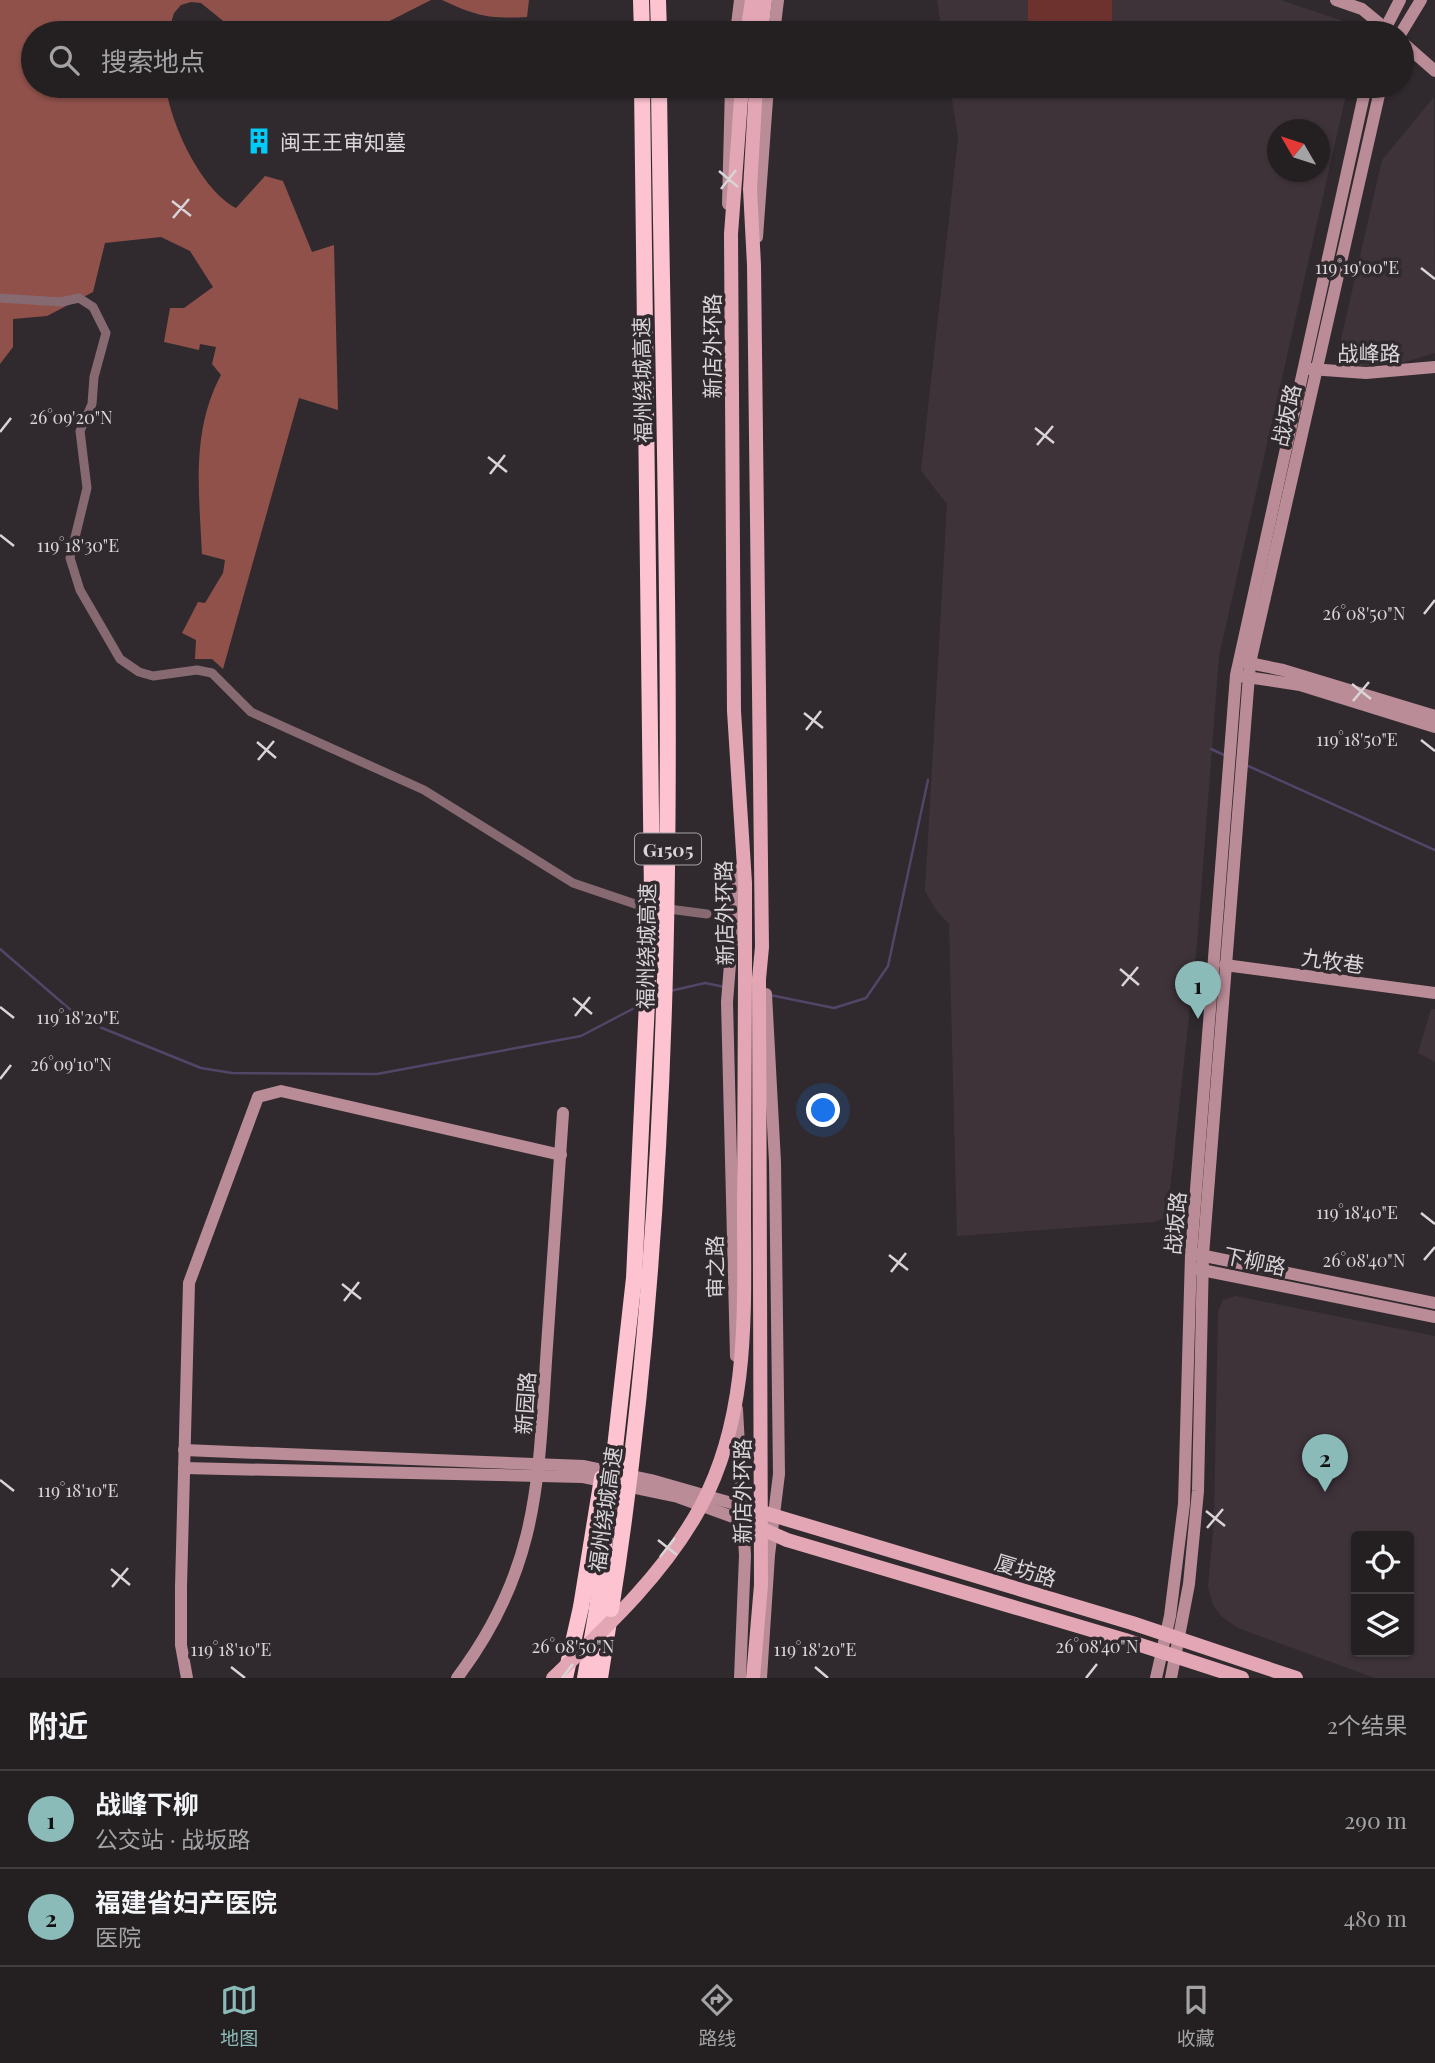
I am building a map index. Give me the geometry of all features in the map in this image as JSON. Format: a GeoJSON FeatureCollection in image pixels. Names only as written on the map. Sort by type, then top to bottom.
{"type":"FeatureCollection","features":[{"type":"Feature","properties":{"kind":"highway"},"geometry":{"type":"LineString","coordinates":[[641,0],[642,21]]}},
{"type":"Feature","properties":{"kind":"highway"},"geometry":{"type":"LineString","coordinates":[[658,0],[659,21]]}},
{"type":"Feature","properties":{"kind":"highway","name":"福州绕城高速"},"geometry":{"type":"LineString","coordinates":[[600,1678],[602,1609],[634,1278],[652,897],[642,98]]}},
{"type":"Feature","properties":{"kind":"highway","name":"福州绕城高速"},"geometry":{"type":"LineString","coordinates":[[585,1678],[632,1477],[651,1268],[667,897],[659,98]]}},
{"type":"Feature","properties":{"kind":"highway"},"geometry":{"type":"LineString","coordinates":[[565,1678],[602,1609]]}},
{"type":"Feature","properties":{"kind":"highway"},"geometry":{"type":"LineString","coordinates":[[602,1609],[611,1678]]}},
{"type":"Feature","properties":{"kind":"main road"},"geometry":{"type":"LineString","coordinates":[[737,21],[740,0]]}},
{"type":"Feature","properties":{"kind":"main road"},"geometry":{"type":"LineString","coordinates":[[749,21],[752,0]]}},
{"type":"Feature","properties":{"kind":"main road"},"geometry":{"type":"LineString","coordinates":[[762,21],[765,0]]}},
{"type":"Feature","properties":{"kind":"main road"},"geometry":{"type":"LineString","coordinates":[[775,21],[778,0]]}},
{"type":"Feature","properties":{"kind":"main road"},"geometry":{"type":"LineString","coordinates":[[1336,0],[1362,9],[1375,21]]}},
{"type":"Feature","properties":{"kind":"main road"},"geometry":{"type":"LineString","coordinates":[[1391,21],[1400,0]]}},
{"type":"Feature","properties":{"kind":"main road"},"geometry":{"type":"LineString","coordinates":[[1408,21],[1421,0]]}},
{"type":"Feature","properties":{"kind":"main road"},"geometry":{"type":"LineString","coordinates":[[1414,53],[1435,71]]}},
{"type":"Feature","properties":{"kind":"main road"},"geometry":{"type":"LineString","coordinates":[[731,98],[727,196],[731,234]]}},
{"type":"Feature","properties":{"kind":"main road","name":"新店外环路"},"geometry":{"type":"LineString","coordinates":[[741,98],[731,234],[734,711],[743,857],[756,979],[761,1584],[753,1678]]}},
{"type":"Feature","properties":{"kind":"main road","name":"新店外环路"},"geometry":{"type":"LineString","coordinates":[[553,1678],[646,1584],[668,1556],[701,1505],[724,1453],[740,1390],[756,979],[761,947],[754,265],[750,189],[755,98]]}},
{"type":"Feature","properties":{"kind":"main road"},"geometry":{"type":"LineString","coordinates":[[754,265],[767,98]]}},
{"type":"Feature","properties":{"kind":"main road","name":"战坂路"},"geometry":{"type":"LineString","coordinates":[[1156,1678],[1169,1654],[1189,1584],[1198,1491],[1196,1268],[1243,669],[1309,369],[1364,98]]}},
{"type":"Feature","properties":{"kind":"main road","name":"战坂路"},"geometry":{"type":"LineString","coordinates":[[1309,369],[1378,98]]}},
{"type":"Feature","properties":{"kind":"main road","name":"战峰路"},"geometry":{"type":"LineString","coordinates":[[1309,369],[1366,373],[1435,367]]}},
{"type":"Feature","properties":{"kind":"main road"},"geometry":{"type":"LineString","coordinates":[[1243,669],[1435,716]]}},
{"type":"Feature","properties":{"kind":"main road"},"geometry":{"type":"LineString","coordinates":[[1243,669],[1435,727]]}},
{"type":"Feature","properties":{"kind":"main road","name":"战坂路"},"geometry":{"type":"LineString","coordinates":[[1197,1254],[1225,965],[1234,774]]}},
{"type":"Feature","properties":{"kind":"main road","name":"审之路"},"geometry":{"type":"LineString","coordinates":[[740,1678],[743,1513],[727,1002],[735,901],[743,857]]}},
{"type":"Feature","properties":{"kind":"main road","name":"九牧巷"},"geometry":{"type":"LineString","coordinates":[[1225,965],[1435,993]]}},
{"type":"Feature","properties":{"kind":"main road"},"geometry":{"type":"LineString","coordinates":[[756,979],[766,1007],[775,1162],[779,1474],[772,1516],[761,1678]]}},
{"type":"Feature","properties":{"kind":"main road"},"geometry":{"type":"LineString","coordinates":[[187,1678],[181,1629],[189,1283],[258,1097],[281,1091],[561,1155]]}},
{"type":"Feature","properties":{"kind":"main road","name":"新园路"},"geometry":{"type":"LineString","coordinates":[[457,1678],[484,1640],[512,1584],[529,1531],[539,1468],[563,1113]]}},
{"type":"Feature","properties":{"kind":"main road","name":"下柳路"},"geometry":{"type":"LineString","coordinates":[[1197,1254],[1435,1303]]}},
{"type":"Feature","properties":{"kind":"main road","name":"下柳路"},"geometry":{"type":"LineString","coordinates":[[1196,1268],[1435,1317]]}},
{"type":"Feature","properties":{"kind":"main road"},"geometry":{"type":"LineString","coordinates":[[184,1450],[539,1468],[743,1513]]}},
{"type":"Feature","properties":{"kind":"main road"},"geometry":{"type":"LineString","coordinates":[[184,1468],[539,1468]]}},
{"type":"Feature","properties":{"kind":"main road","name":"厦坊路"},"geometry":{"type":"LineString","coordinates":[[743,1513],[772,1516],[1173,1636],[1296,1678]]}},
{"type":"Feature","properties":{"kind":"main road","name":"厦坊路"},"geometry":{"type":"LineString","coordinates":[[743,1513],[787,1540],[1242,1678]]}},
{"type":"Feature","properties":{"kind":"main road","name":"战坂路"},"geometry":{"type":"LineString","coordinates":[[1169,1654],[1171,1678]]}},
{"type":"Feature","properties":{"kind":"street"},"geometry":{"type":"LineString","coordinates":[[0,298],[61,302],[79,298],[93,307],[106,333],[93,377],[92,404],[80,431],[87,488],[70,558],[80,590],[125,663],[153,676],[197,670],[212,673],[251,712],[424,790],[573,883],[638,905],[707,914]]}},
{"type":"Feature","properties":{"kind":"shaded area"},"geometry":{"type":"Polygon","coordinates":[[[0,0],[431,0],[390,21],[223,21],[201,3],[191,2],[181,5],[172,21],[21,21],[21,98],[168,98],[189,154],[211,187],[223,199],[236,208],[265,176],[283,181],[312,252],[334,245],[338,410],[299,398],[223,669],[212,659],[195,659],[196,640],[182,633],[198,602],[205,603],[223,573],[225,560],[202,554],[199,508],[201,440],[211,396],[221,375],[212,364],[216,347],[200,344],[199,350],[164,342],[170,308],[184,308],[213,287],[190,251],[161,237],[105,243],[93,292],[47,316],[13,319],[13,347],[0,364],[0,0]]]}},
{"type":"Feature","properties":{"kind":"shaded area"},"geometry":{"type":"Polygon","coordinates":[[[442,0],[529,0],[527,17],[514,18],[483,15],[442,0]]]}},
{"type":"Feature","properties":{"kind":"shaded area"},"geometry":{"type":"Polygon","coordinates":[[[937,0],[1281,0],[1343,21],[940,21],[937,0]]]}},
{"type":"Feature","properties":{"kind":"shaded area"},"geometry":{"type":"Polygon","coordinates":[[[1028,0],[1112,0],[1112,21],[1028,21],[1028,0]]]}},
{"type":"Feature","properties":{"kind":"shaded area"},"geometry":{"type":"Polygon","coordinates":[[[1434,97],[1435,353],[1402,363],[1360,366],[1345,356],[1340,344],[1382,160],[1434,97]]]}},
{"type":"Feature","properties":{"kind":"shaded area"},"geometry":{"type":"Polygon","coordinates":[[[952,98],[1345,98],[1330,166],[1330,119],[1267,119],[1267,182],[1326,182],[1219,656],[1197,944],[1168,1208],[1164,1218],[1154,1222],[957,1236],[949,924],[936,910],[925,891],[947,504],[921,471],[958,138],[952,98]]]}},
{"type":"Feature","properties":{"kind":"shaded area"},"geometry":{"type":"Polygon","coordinates":[[[1431,1009],[1435,1009],[1435,1062],[1418,1053],[1431,1009]]]}},
{"type":"Feature","properties":{"kind":"shaded area"},"geometry":{"type":"Polygon","coordinates":[[[1236,1296],[1435,1336],[1435,1678],[1375,1678],[1238,1628],[1221,1616],[1213,1605],[1208,1587],[1214,1519],[1218,1311],[1223,1300],[1236,1296]]]}},
{"type":"Feature","properties":{"kind":"waterway"},"geometry":{"type":"LineString","coordinates":[[1211,749],[1224,755]]}},
{"type":"Feature","properties":{"kind":"waterway"},"geometry":{"type":"LineString","coordinates":[[1246,765],[1435,850]]}},
{"type":"Feature","properties":{"kind":"waterway"},"geometry":{"type":"LineString","coordinates":[[770,995],[834,1008],[866,998],[888,966],[928,780]]}},
{"type":"Feature","properties":{"kind":"waterway"},"geometry":{"type":"LineString","coordinates":[[0,949],[73,1012],[102,1028],[201,1068],[232,1073],[377,1074],[581,1036],[642,1004]]}},
{"type":"Feature","properties":{"kind":"waterway"},"geometry":{"type":"LineString","coordinates":[[670,991],[705,983],[725,987]]}},
{"type":"Feature","properties":{"kind":"place","name":"闽王王审知墓"},"geometry":{"type":"Point","coordinates":[259,141]}},
{"type":"Feature","properties":{"kind":"place","name":"战峰下柳"},"geometry":{"type":"Point","coordinates":[1198,1019]}},
{"type":"Feature","properties":{"kind":"place","name":"福建省妇产医院"},"geometry":{"type":"Point","coordinates":[1325,1492]}}]}
